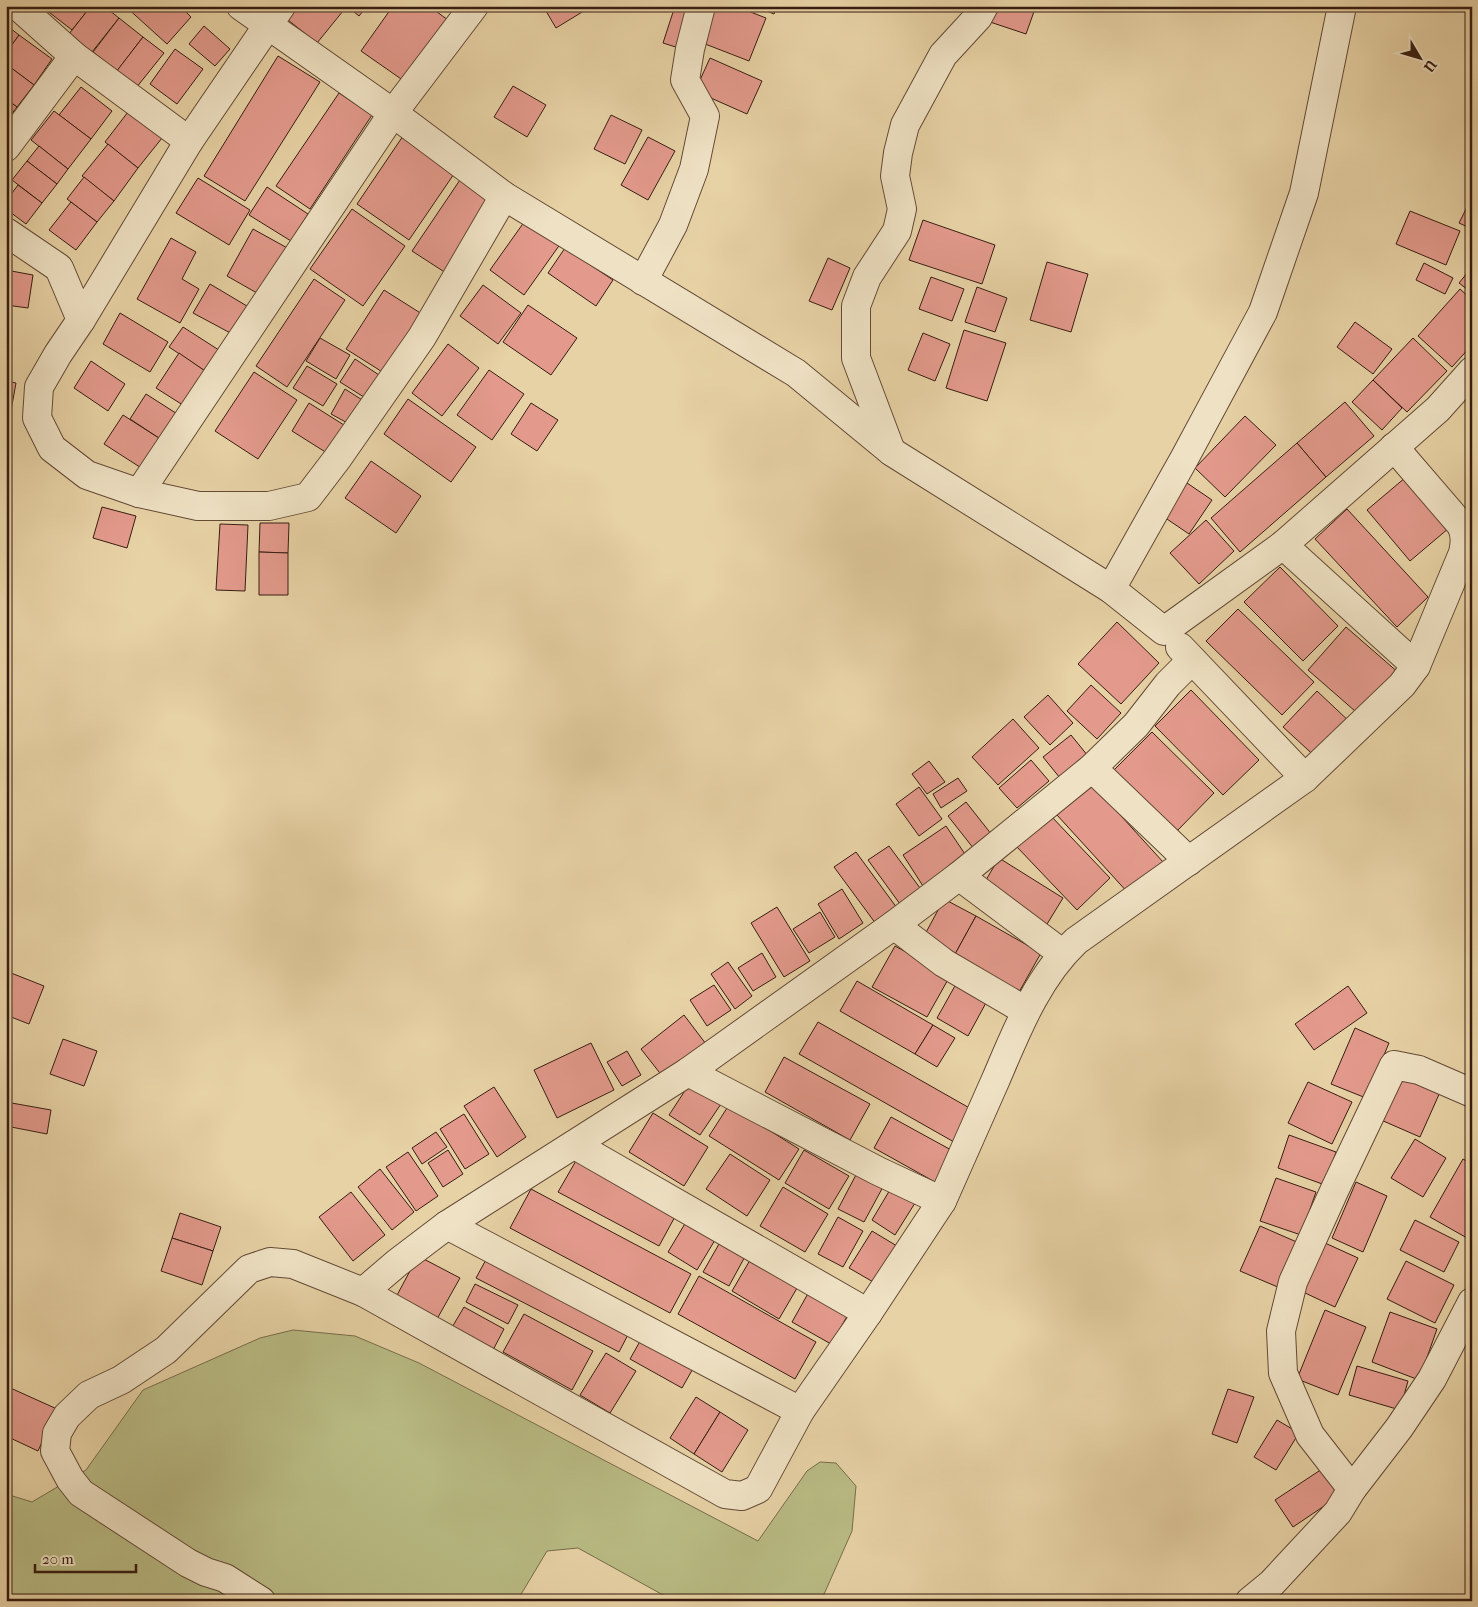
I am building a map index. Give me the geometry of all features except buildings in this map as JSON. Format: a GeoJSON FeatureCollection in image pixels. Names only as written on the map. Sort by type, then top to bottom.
{"type":"FeatureCollection","features":[{"type":"Feature","properties":{"kind":"street"},"geometry":{"type":"LineString","coordinates":[[18,6],[74,56],[189,141]]}},
{"type":"Feature","properties":{"kind":"street"},"geometry":{"type":"LineString","coordinates":[[241,6],[274,15],[393,113],[504,196],[796,373],[892,452],[1111,589],[1164,631],[1305,778]]}},
{"type":"Feature","properties":{"kind":"street"},"geometry":{"type":"LineString","coordinates":[[139,493],[393,113],[474,6]]}},
{"type":"Feature","properties":{"kind":"street"},"geometry":{"type":"LineString","coordinates":[[643,281],[672,225],[696,160],[705,116],[685,80],[690,49],[701,6]]}},
{"type":"Feature","properties":{"kind":"street"},"geometry":{"type":"LineString","coordinates":[[892,452],[856,358],[856,306],[867,277],[897,231],[902,209],[895,176],[905,125],[943,55],[978,17],[984,6]]}},
{"type":"Feature","properties":{"kind":"street"},"geometry":{"type":"LineString","coordinates":[[1111,589],[1189,451],[1263,312],[1304,193],[1342,6]]}},
{"type":"Feature","properties":{"kind":"street"},"geometry":{"type":"LineString","coordinates":[[274,15],[189,141],[39,387],[37,418],[52,448],[87,475],[139,493],[198,506],[269,506],[308,497],[337,459],[422,337],[504,196]]}},
{"type":"Feature","properties":{"kind":"street"},"geometry":{"type":"LineString","coordinates":[[6,147],[74,56]]}},
{"type":"Feature","properties":{"kind":"street"},"geometry":{"type":"LineString","coordinates":[[6,232],[59,268],[81,320]]}},
{"type":"Feature","properties":{"kind":"street"},"geometry":{"type":"LineString","coordinates":[[1164,631],[1283,545],[1438,409],[1472,371]]}},
{"type":"Feature","properties":{"kind":"street"},"geometry":{"type":"LineString","coordinates":[[261,1601],[225,1578],[206,1572],[188,1563],[81,1493],[70,1479],[54,1451],[58,1433],[66,1416],[89,1395],[121,1380],[166,1350],[212,1307],[249,1268],[270,1262],[293,1264],[363,1292],[725,1494],[742,1496],[758,1489],[800,1410],[868,1313],[942,1201],[1026,1011],[1049,971],[1076,941],[1305,778],[1402,685],[1416,666],[1463,553],[1465,533],[1394,447]]}},
{"type":"Feature","properties":{"kind":"street"},"geometry":{"type":"LineString","coordinates":[[1283,545],[1416,666]]}},
{"type":"Feature","properties":{"kind":"street"},"geometry":{"type":"LineString","coordinates":[[363,1292],[447,1225],[688,1072],[960,876],[1092,768],[1136,725],[1168,684],[1192,660]]}},
{"type":"Feature","properties":{"kind":"street"},"geometry":{"type":"LineString","coordinates":[[1092,768],[1189,861]]}},
{"type":"Feature","properties":{"kind":"street"},"geometry":{"type":"LineString","coordinates":[[960,876],[1063,954]]}},
{"type":"Feature","properties":{"kind":"street"},"geometry":{"type":"LineString","coordinates":[[894,925],[944,963],[1026,1011]]}},
{"type":"Feature","properties":{"kind":"street"},"geometry":{"type":"LineString","coordinates":[[1352,1489],[1310,1435],[1283,1373],[1281,1330],[1293,1282],[1394,1066],[1419,1070],[1472,1093]]}},
{"type":"Feature","properties":{"kind":"street"},"geometry":{"type":"LineString","coordinates":[[688,1072],[878,1171],[942,1201]]}},
{"type":"Feature","properties":{"kind":"street"},"geometry":{"type":"LineString","coordinates":[[575,1145],[868,1313]]}},
{"type":"Feature","properties":{"kind":"street"},"geometry":{"type":"LineString","coordinates":[[447,1225],[800,1410]]}},
{"type":"Feature","properties":{"kind":"street"},"geometry":{"type":"LineString","coordinates":[[1250,1601],[1272,1583],[1338,1512],[1352,1489],[1400,1428],[1432,1379],[1472,1302]]}},
{"type":"Feature","properties":{"kind":"green space"},"geometry":{"type":"Polygon","coordinates":[[[293,1330],[355,1336],[419,1363],[758,1541],[807,1471],[820,1462],[836,1463],[856,1486],[852,1531],[821,1601],[674,1601],[578,1548],[547,1551],[517,1601],[6,1601],[6,1494],[32,1502],[86,1470],[143,1390],[260,1338],[293,1330]]]}}]}
